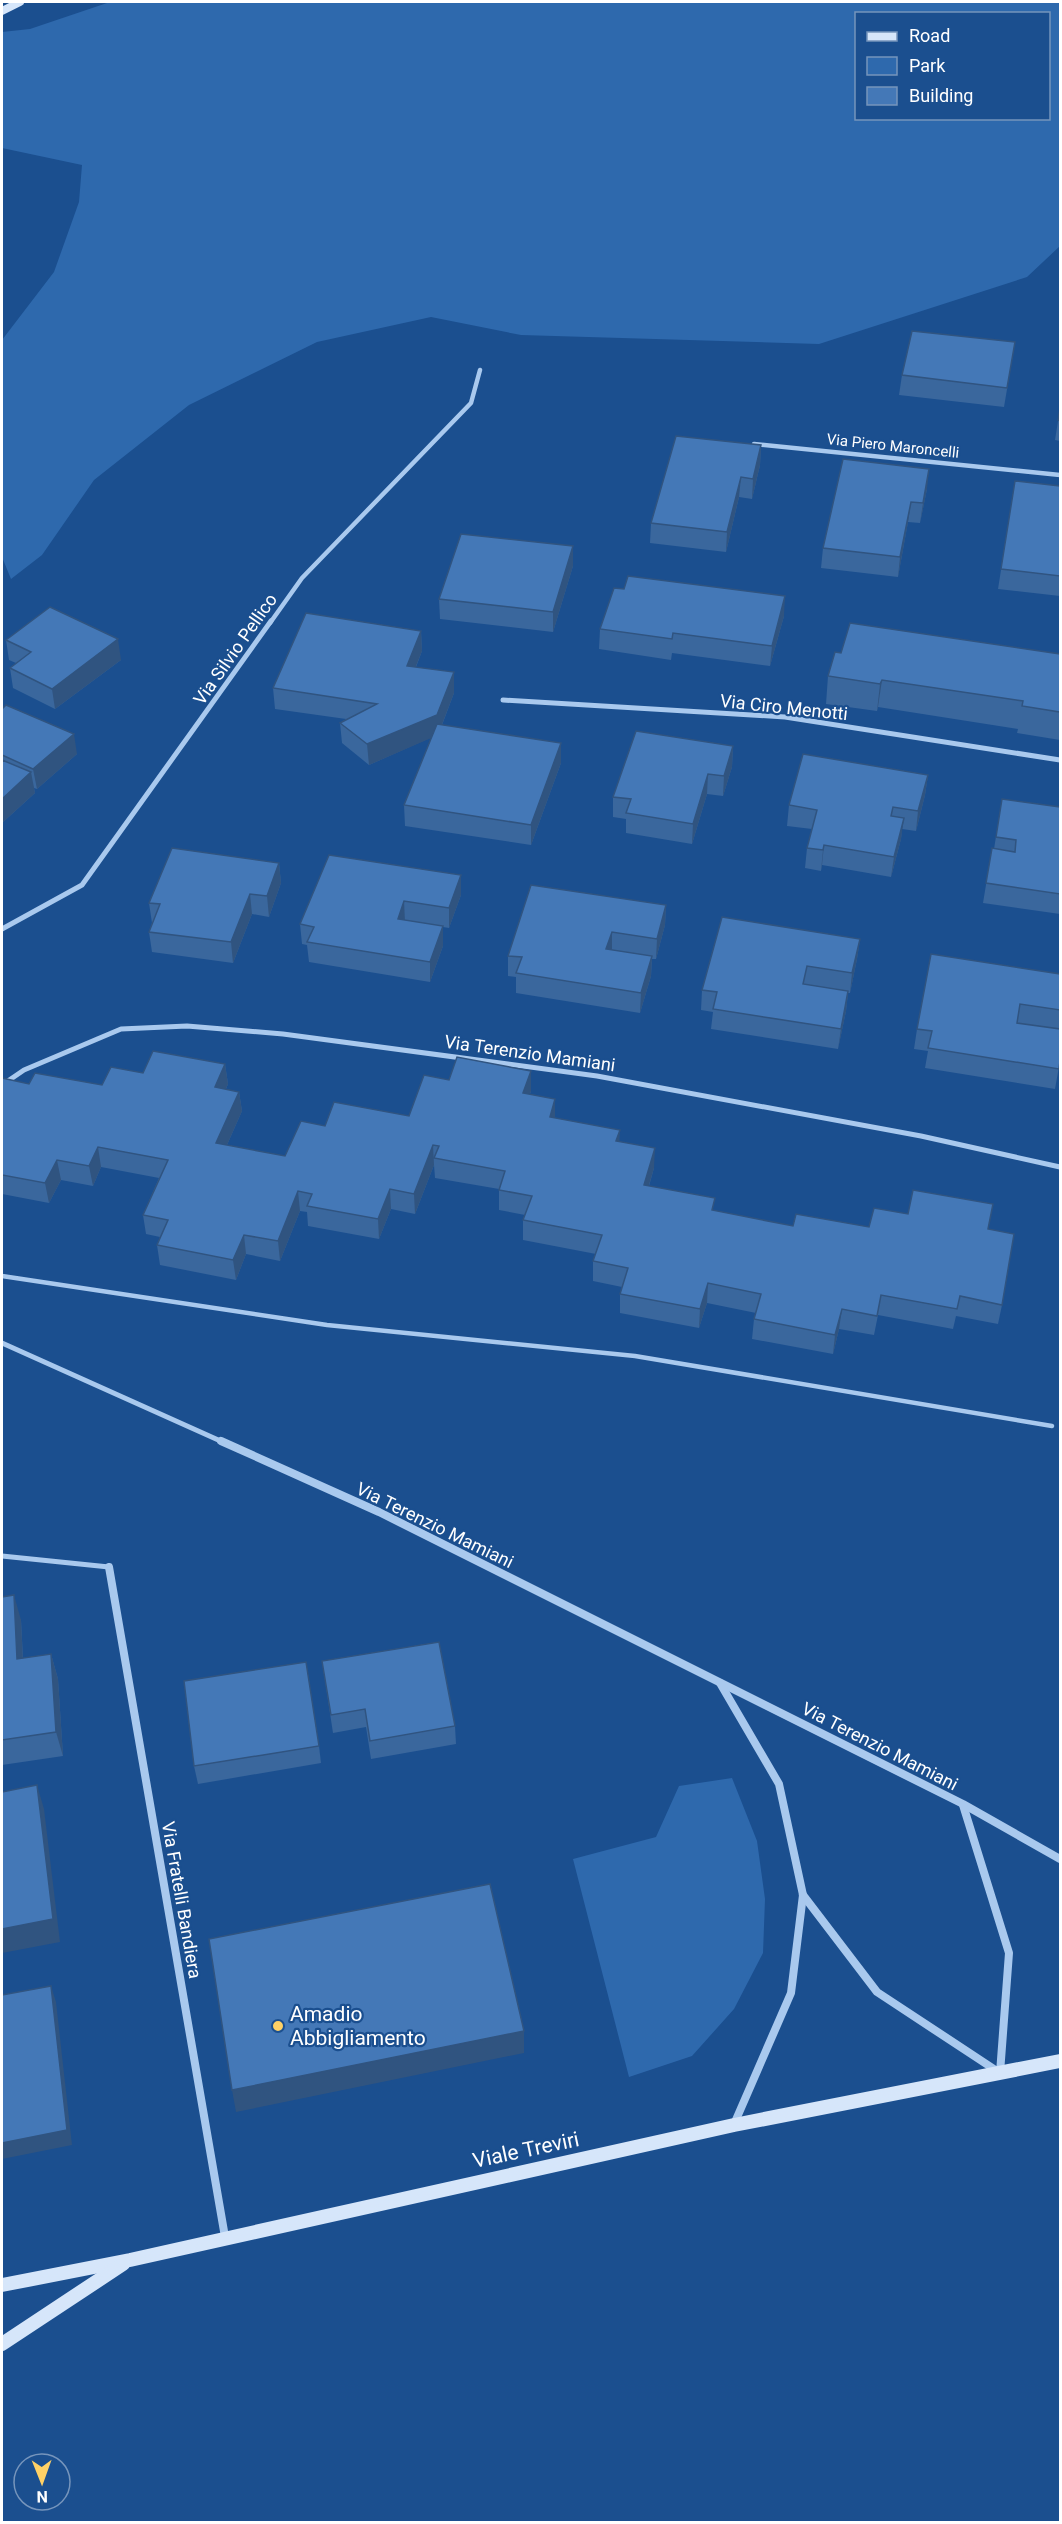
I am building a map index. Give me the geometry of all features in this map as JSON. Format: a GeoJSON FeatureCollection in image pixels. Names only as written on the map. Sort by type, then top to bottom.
{"type":"FeatureCollection","features":[{"type":"Feature","properties":{"kind":"main road"},"geometry":{"type":"LineString","coordinates":[[2,11],[20,2]]}},
{"type":"Feature","properties":{"kind":"main road","name":"Viale Treviri"},"geometry":{"type":"LineString","coordinates":[[2,2285],[130,2260],[734,2125],[1060,2061]]}},
{"type":"Feature","properties":{"kind":"main road"},"geometry":{"type":"LineString","coordinates":[[2,2344],[130,2260]]}},
{"type":"Feature","properties":{"kind":"street","name":"Via Silvio Pellico"},"geometry":{"type":"LineString","coordinates":[[2,929],[82,885],[302,578],[471,403],[480,370]]}},
{"type":"Feature","properties":{"kind":"street","name":"Via Piero Maroncelli"},"geometry":{"type":"LineString","coordinates":[[747,444],[1060,475]]}},
{"type":"Feature","properties":{"kind":"street","name":"Via Ciro Menotti"},"geometry":{"type":"LineString","coordinates":[[503,700],[785,717],[1060,760]]}},
{"type":"Feature","properties":{"kind":"street","name":"Via Terenzio Mamiani"},"geometry":{"type":"LineString","coordinates":[[2,1084],[24,1070],[121,1029],[188,1026],[284,1034],[597,1076],[921,1136],[1060,1167]]}},
{"type":"Feature","properties":{"kind":"street","name":"Via Terenzio Mamiani"},"geometry":{"type":"LineString","coordinates":[[2,1343],[379,1512],[963,1804],[1060,1859]]}},
{"type":"Feature","properties":{"kind":"street","name":"Via Fratelli Bandiera"},"geometry":{"type":"LineString","coordinates":[[109,1567],[225,2237]]}},
{"type":"Feature","properties":{"kind":"street"},"geometry":{"type":"LineString","coordinates":[[720,1682],[779,1784],[803,1895],[791,1993],[734,2125]]}},
{"type":"Feature","properties":{"kind":"street","name":"Via Terenzio Mamiani"},"geometry":{"type":"LineString","coordinates":[[963,1804],[1009,1953],[1000,2073]]}},
{"type":"Feature","properties":{"kind":"street"},"geometry":{"type":"LineString","coordinates":[[803,1895],[877,1992],[1000,2073]]}},
{"type":"Feature","properties":{"kind":"lane"},"geometry":{"type":"LineString","coordinates":[[2,1276],[22,1277],[327,1324],[635,1356],[1052,1426]]}},
{"type":"Feature","properties":{"kind":"lane"},"geometry":{"type":"LineString","coordinates":[[2,1556],[109,1567]]}},
{"type":"Feature","properties":{"kind":"green space"},"geometry":{"type":"Polygon","coordinates":[[[110,2],[1060,2],[1060,246],[1027,277],[819,344],[521,335],[431,317],[317,342],[189,405],[94,480],[42,555],[11,579],[2,557],[2,340],[54,272],[79,202],[82,165],[2,148],[2,32],[30,29],[110,2]]]}},
{"type":"Feature","properties":{"kind":"green space"},"geometry":{"type":"Polygon","coordinates":[[[732,1778],[757,1841],[765,1899],[763,1953],[734,2009],[692,2056],[629,2077],[573,1859],[656,1837],[679,1786],[732,1778]]]}},
{"type":"Feature","properties":{"kind":"building"},"geometry":{"type":"Polygon","coordinates":[[[912,331],[1015,342],[1007,388],[902,375],[912,331]]]}},
{"type":"Feature","properties":{"kind":"building"},"geometry":{"type":"Polygon","coordinates":[[[676,436],[761,445],[753,479],[741,477],[727,532],[651,523],[676,436]]]}},
{"type":"Feature","properties":{"kind":"building"},"geometry":{"type":"Polygon","coordinates":[[[843,459],[929,469],[923,503],[911,502],[900,557],[823,548],[843,459]]]}},
{"type":"Feature","properties":{"kind":"building"},"geometry":{"type":"Polygon","coordinates":[[[1015,481],[1060,486],[1060,576],[1001,569],[1015,481]]]}},
{"type":"Feature","properties":{"kind":"building"},"geometry":{"type":"Polygon","coordinates":[[[461,534],[573,546],[553,612],[439,599],[461,534]]]}},
{"type":"Feature","properties":{"kind":"building"},"geometry":{"type":"Polygon","coordinates":[[[628,576],[785,596],[772,646],[673,633],[672,639],[600,629],[614,588],[624,589],[628,576]]]}},
{"type":"Feature","properties":{"kind":"building"},"geometry":{"type":"Polygon","coordinates":[[[50,607],[118,639],[52,689],[10,668],[31,652],[6,640],[50,607]]]}},
{"type":"Feature","properties":{"kind":"building"},"geometry":{"type":"Polygon","coordinates":[[[306,613],[421,631],[407,666],[454,672],[437,715],[367,744],[340,723],[377,704],[273,688],[306,613]]]}},
{"type":"Feature","properties":{"kind":"building"},"geometry":{"type":"Polygon","coordinates":[[[850,623],[1060,654],[1060,712],[1022,706],[1023,701],[882,680],[880,684],[828,676],[835,652],[841,653],[850,623]]]}},
{"type":"Feature","properties":{"kind":"building"},"geometry":{"type":"Polygon","coordinates":[[[6,705],[74,734],[33,769],[2,755],[2,709],[6,705]]]}},
{"type":"Feature","properties":{"kind":"building"},"geometry":{"type":"Polygon","coordinates":[[[437,724],[561,743],[531,825],[404,805],[437,724]]]}},
{"type":"Feature","properties":{"kind":"building"},"geometry":{"type":"Polygon","coordinates":[[[636,731],[733,746],[724,776],[708,774],[693,824],[626,813],[631,799],[613,797],[636,731]]]}},
{"type":"Feature","properties":{"kind":"building"},"geometry":{"type":"Polygon","coordinates":[[[803,754],[928,775],[918,811],[893,807],[891,816],[904,818],[894,857],[824,845],[823,850],[807,848],[817,810],[789,805],[803,754]]]}},
{"type":"Feature","properties":{"kind":"building"},"geometry":{"type":"Polygon","coordinates":[[[2,760],[31,772],[2,799],[2,760]]]}},
{"type":"Feature","properties":{"kind":"building"},"geometry":{"type":"Polygon","coordinates":[[[1002,799],[1060,807],[1060,894],[986,883],[992,848],[1015,852],[1016,840],[996,837],[1002,799]]]}},
{"type":"Feature","properties":{"kind":"building"},"geometry":{"type":"Polygon","coordinates":[[[172,848],[279,863],[267,896],[250,894],[231,942],[149,932],[160,904],[149,903],[172,848]]]}},
{"type":"Feature","properties":{"kind":"building"},"geometry":{"type":"Polygon","coordinates":[[[329,855],[461,875],[449,908],[404,901],[398,919],[443,926],[430,962],[307,942],[314,927],[300,924],[329,855]]]}},
{"type":"Feature","properties":{"kind":"building"},"geometry":{"type":"Polygon","coordinates":[[[531,885],[666,905],[657,939],[612,932],[606,949],[652,956],[641,993],[516,973],[522,957],[508,956],[531,885]]]}},
{"type":"Feature","properties":{"kind":"building"},"geometry":{"type":"Polygon","coordinates":[[[722,917],[860,939],[852,973],[807,966],[803,984],[848,991],[841,1029],[713,1009],[717,992],[702,990],[722,917]]]}},
{"type":"Feature","properties":{"kind":"building"},"geometry":{"type":"Polygon","coordinates":[[[931,954],[1060,974],[1060,1010],[1020,1004],[1017,1023],[1060,1029],[1059,1069],[928,1048],[932,1031],[917,1029],[931,954]]]}},
{"type":"Feature","properties":{"kind":"building"},"geometry":{"type":"Polygon","coordinates":[[[153,1051],[225,1064],[215,1087],[239,1092],[216,1143],[285,1156],[301,1121],[325,1126],[334,1102],[409,1116],[424,1075],[449,1080],[457,1057],[531,1071],[523,1093],[555,1099],[550,1117],[620,1130],[616,1141],[655,1148],[644,1185],[715,1198],[712,1210],[793,1226],[796,1214],[869,1227],[874,1208],[908,1214],[913,1190],[993,1204],[988,1229],[1014,1234],[1002,1305],[960,1296],[957,1309],[881,1295],[877,1316],[842,1309],[835,1335],[754,1319],[761,1294],[708,1283],[700,1309],[620,1294],[628,1268],[593,1261],[602,1235],[523,1220],[532,1196],[499,1190],[505,1171],[434,1158],[439,1146],[433,1145],[414,1194],[390,1189],[378,1219],[307,1206],[312,1194],[298,1191],[278,1241],[244,1235],[233,1260],[157,1245],[168,1220],[143,1215],[168,1160],[98,1147],[89,1166],[57,1160],[45,1183],[2,1175],[2,1078],[29,1084],[35,1073],[102,1085],[111,1067],[143,1073],[153,1051]]]}},
{"type":"Feature","properties":{"kind":"building"},"geometry":{"type":"Polygon","coordinates":[[[14,1595],[17,1659],[51,1654],[56,1732],[2,1740],[2,1597],[14,1595]]]}},
{"type":"Feature","properties":{"kind":"building"},"geometry":{"type":"Polygon","coordinates":[[[439,1642],[455,1726],[370,1741],[365,1709],[331,1715],[322,1661],[439,1642]]]}},
{"type":"Feature","properties":{"kind":"building"},"geometry":{"type":"Polygon","coordinates":[[[306,1662],[319,1746],[194,1766],[184,1681],[306,1662]]]}},
{"type":"Feature","properties":{"kind":"building"},"geometry":{"type":"Polygon","coordinates":[[[37,1785],[53,1919],[2,1929],[2,1792],[37,1785]]]}},
{"type":"Feature","properties":{"kind":"building"},"geometry":{"type":"Polygon","coordinates":[[[490,1884],[524,2031],[232,2090],[209,1939],[490,1884]]]}},
{"type":"Feature","properties":{"kind":"building"},"geometry":{"type":"Polygon","coordinates":[[[51,1986],[67,2130],[2,2143],[2,1995],[51,1986]]]}},
{"type":"Feature","properties":{"kind":"place","name":"Amadio Abbigliamento"},"geometry":{"type":"Point","coordinates":[278,2026]}}]}
